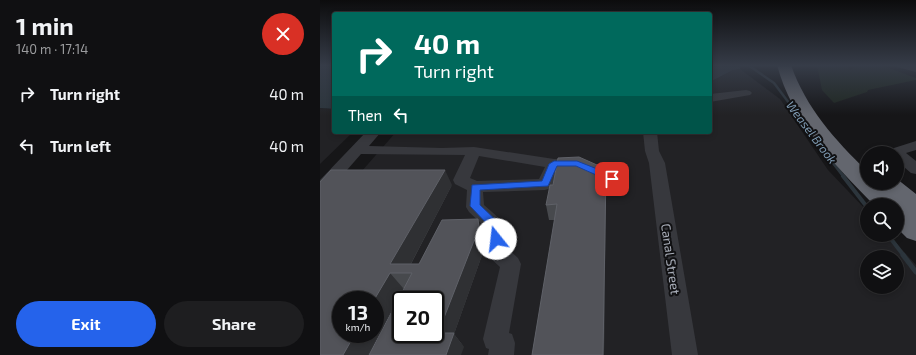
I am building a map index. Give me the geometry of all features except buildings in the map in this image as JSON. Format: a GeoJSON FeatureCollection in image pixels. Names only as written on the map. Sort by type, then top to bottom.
{"type":"FeatureCollection","features":[{"type":"Feature","properties":{"kind":"highway"},"geometry":{"type":"LineString","coordinates":[[788,82],[805,110],[825,137],[881,198]]}},
{"type":"Feature","properties":{"kind":"highway"},"geometry":{"type":"LineString","coordinates":[[790,82],[792,89]]}},
{"type":"Feature","properties":{"kind":"highway"},"geometry":{"type":"LineString","coordinates":[[805,82],[814,100],[831,123],[860,154]]}},
{"type":"Feature","properties":{"kind":"highway"},"geometry":{"type":"LineString","coordinates":[[896,190],[916,208]]}},
{"type":"Feature","properties":{"kind":"highway"},"geometry":{"type":"LineString","coordinates":[[904,220],[916,231]]}},
{"type":"Feature","properties":{"kind":"street"},"geometry":{"type":"LineString","coordinates":[[712,98],[746,93]]}},
{"type":"Feature","properties":{"kind":"street"},"geometry":{"type":"LineString","coordinates":[[320,190],[328,174],[358,150],[372,134]]}},
{"type":"Feature","properties":{"kind":"street","name":"Canal Street"},"geometry":{"type":"LineString","coordinates":[[650,134],[652,151],[657,163],[685,355]]}},
{"type":"Feature","properties":{"kind":"street"},"geometry":{"type":"LineString","coordinates":[[916,145],[899,151],[899,155],[916,169]]}},
{"type":"Feature","properties":{"kind":"street"},"geometry":{"type":"LineString","coordinates":[[358,150],[474,151],[554,164],[577,164],[612,179]]}},
{"type":"Feature","properties":{"kind":"street"},"geometry":{"type":"LineString","coordinates":[[474,151],[462,180],[475,187],[545,184],[554,164]]}},
{"type":"Feature","properties":{"kind":"street"},"geometry":{"type":"LineString","coordinates":[[475,187],[475,206],[494,224],[496,251],[511,264],[495,339],[503,343],[501,355]]}},
{"type":"Feature","properties":{"kind":"shaded area"},"geometry":{"type":"Polygon","coordinates":[[[320,82],[332,82],[332,109],[320,108],[320,82]]]}},
{"type":"Feature","properties":{"kind":"shaded area"},"geometry":{"type":"Polygon","coordinates":[[[712,82],[757,82],[780,99],[828,170],[860,204],[860,242],[895,242],[902,250],[860,250],[860,294],[904,294],[904,252],[916,265],[916,355],[320,355],[320,219],[394,134],[712,134],[712,82]]]}},
{"type":"Feature","properties":{"kind":"shaded area"},"geometry":{"type":"Polygon","coordinates":[[[820,82],[908,82],[868,90],[867,92],[834,103],[822,90],[820,82]]]}},
{"type":"Feature","properties":{"kind":"shaded area"},"geometry":{"type":"Polygon","coordinates":[[[320,108],[332,109],[332,134],[351,134],[320,164],[320,108]]]}},
{"type":"Feature","properties":{"kind":"waterway","name":"Weasel Brook"},"geometry":{"type":"LineString","coordinates":[[772,82],[798,115]]}},
{"type":"Feature","properties":{"kind":"waterway","name":"Weasel Brook"},"geometry":{"type":"LineString","coordinates":[[797,114],[804,123]]}},
{"type":"Feature","properties":{"kind":"waterway","name":"Weasel Brook"},"geometry":{"type":"LineString","coordinates":[[815,139],[844,177]]}},
{"type":"Feature","properties":{"kind":"waterway","name":"Weasel Brook"},"geometry":{"type":"LineString","coordinates":[[843,176],[860,198]]}},
{"type":"Feature","properties":{"kind":"waterway","name":"Weasel Brook"},"geometry":{"type":"LineString","coordinates":[[893,242],[899,250]]}},
{"type":"Feature","properties":{"kind":"waterway","name":"Weasel Brook"},"geometry":{"type":"LineString","coordinates":[[904,256],[916,272]]}},
{"type":"Feature","properties":{"kind":"route"},"geometry":{"type":"LineString","coordinates":[[496,239],[494,224],[475,206],[475,187],[545,184],[554,164],[577,164],[612,179]]}}]}
